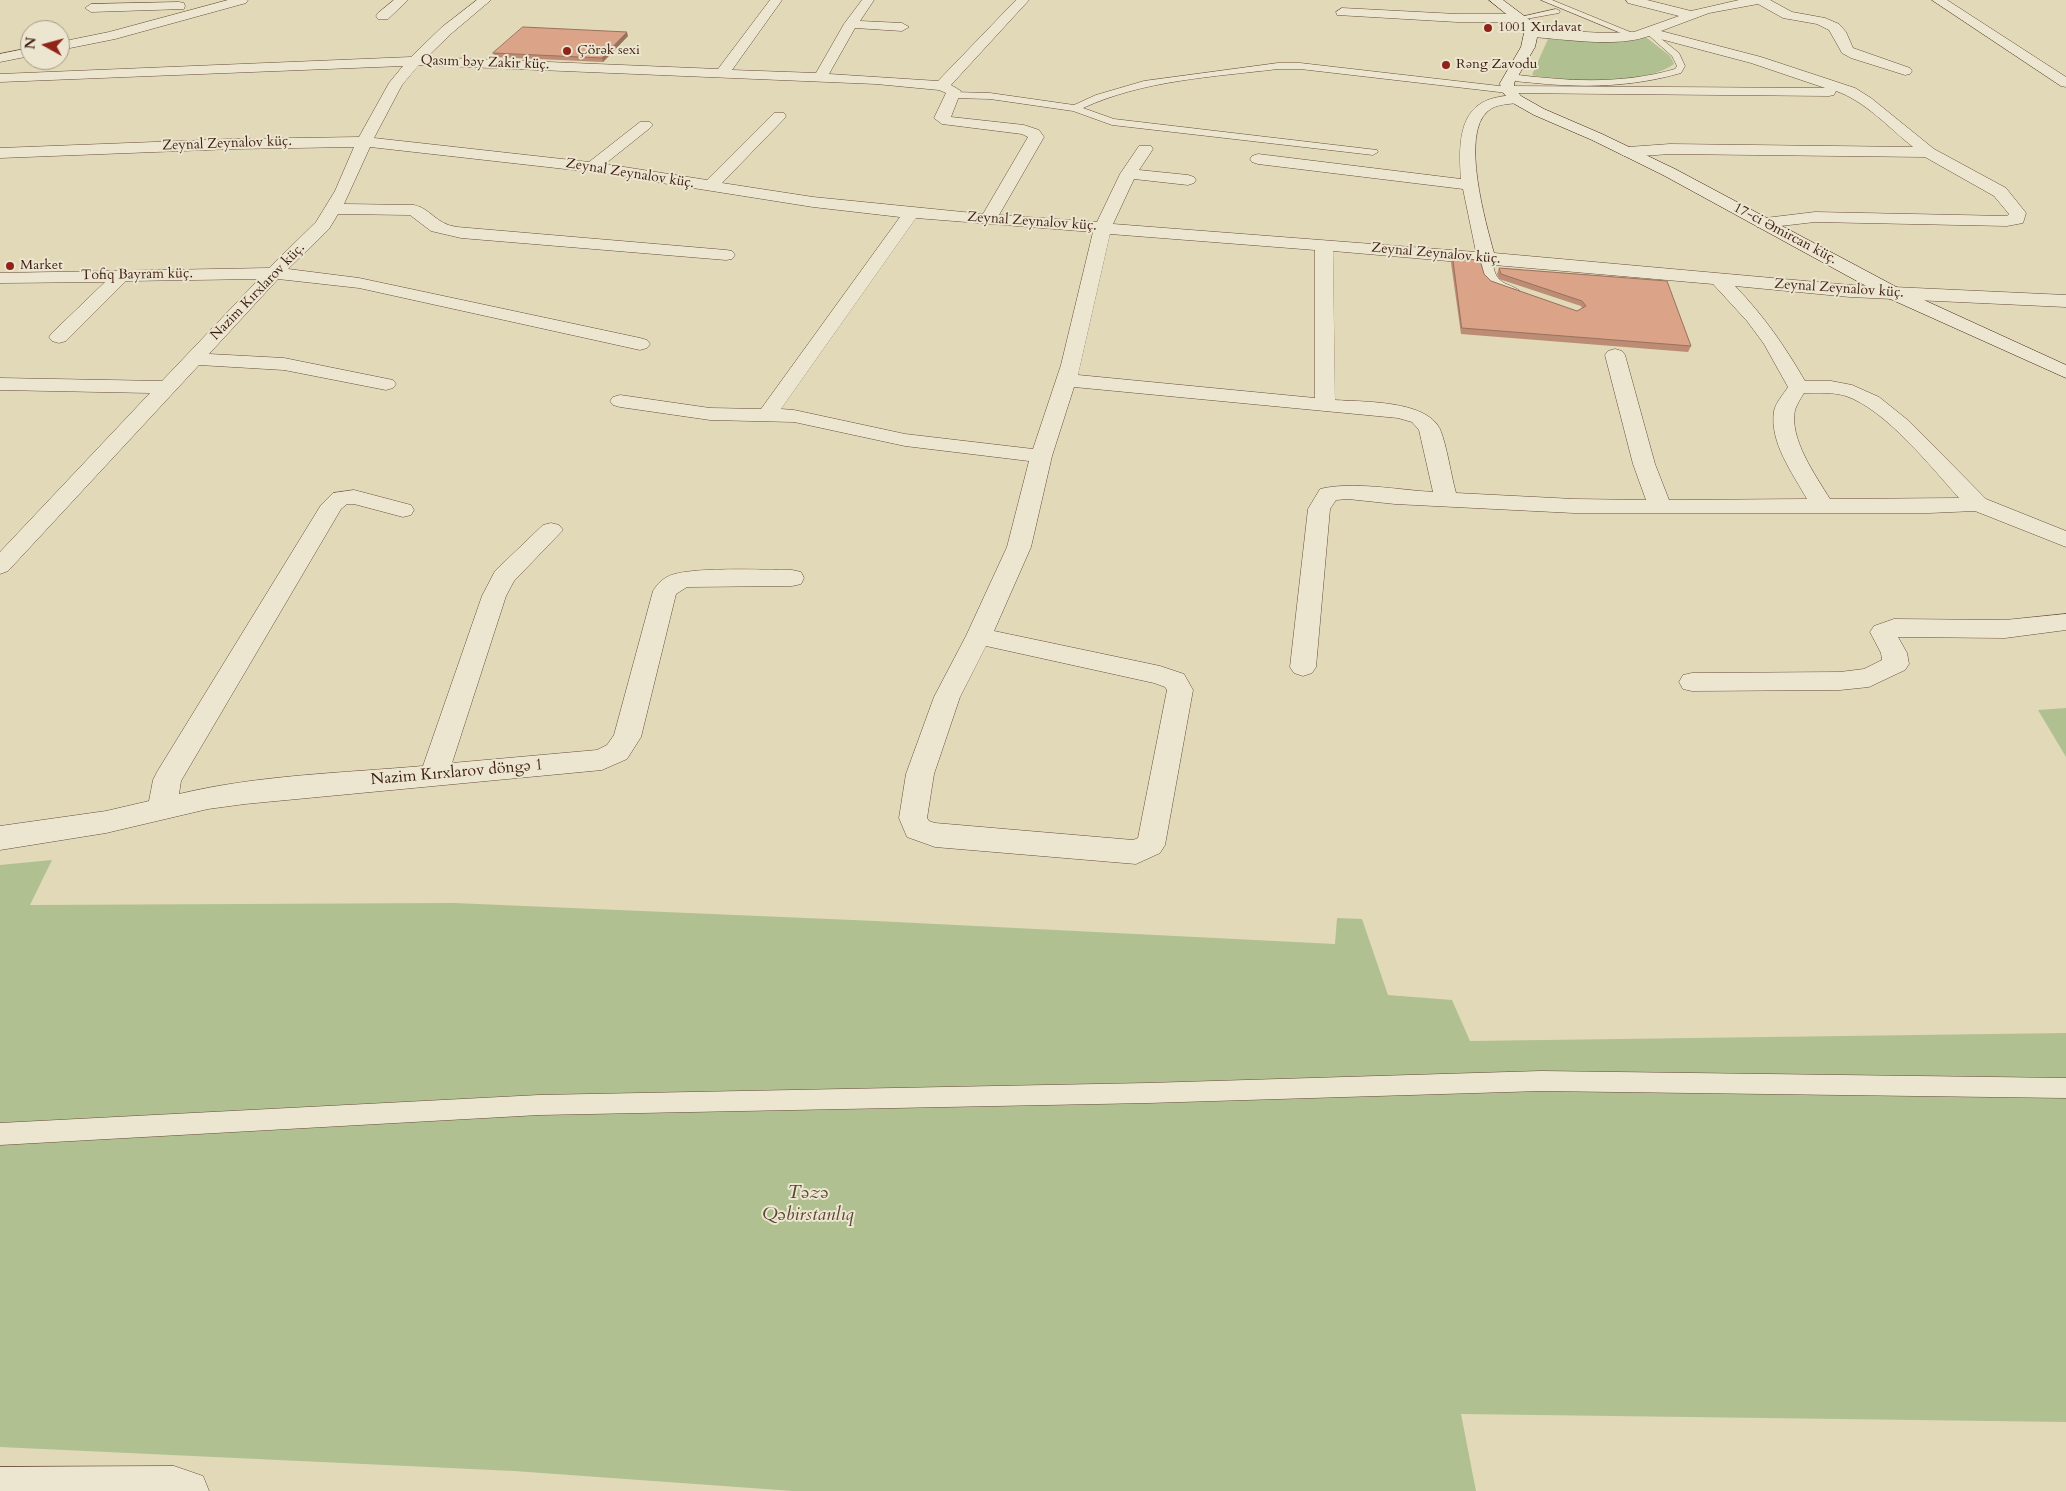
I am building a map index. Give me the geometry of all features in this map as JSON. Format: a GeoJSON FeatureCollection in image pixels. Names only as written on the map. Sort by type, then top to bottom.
{"type":"FeatureCollection","features":[{"type":"Feature","properties":{"kind":"street"},"geometry":{"type":"LineString","coordinates":[[70,44],[128,31],[242,0]]}},
{"type":"Feature","properties":{"kind":"street"},"geometry":{"type":"LineString","coordinates":[[383,16],[402,0]]}},
{"type":"Feature","properties":{"kind":"street","name":"Nazim Kırxlarov küç."},"geometry":{"type":"LineString","coordinates":[[0,566],[166,387],[274,273],[317,231],[334,209],[364,142],[396,83],[415,60],[447,30],[485,0]]}},
{"type":"Feature","properties":{"kind":"street"},"geometry":{"type":"LineString","coordinates":[[723,72],[776,0]]}},
{"type":"Feature","properties":{"kind":"street"},"geometry":{"type":"LineString","coordinates":[[820,78],[851,24],[868,0]]}},
{"type":"Feature","properties":{"kind":"street"},"geometry":{"type":"LineString","coordinates":[[989,218],[1036,137],[1034,133],[1024,130],[948,121],[942,118],[948,90],[1023,0]]}},
{"type":"Feature","properties":{"kind":"street"},"geometry":{"type":"LineString","coordinates":[[1486,258],[1467,166],[1470,132],[1474,118],[1481,109],[1511,89],[1528,47],[1531,34],[1530,28],[1520,18],[1495,0]]}},
{"type":"Feature","properties":{"kind":"street"},"geometry":{"type":"LineString","coordinates":[[1632,0],[1692,15]]}},
{"type":"Feature","properties":{"kind":"street"},"geometry":{"type":"LineString","coordinates":[[1531,34],[1604,37],[1642,34],[1692,15],[1760,0],[1788,15],[1820,21],[1834,27],[1839,32],[1847,50],[1856,55],[1905,71]]}},
{"type":"Feature","properties":{"kind":"street"},"geometry":{"type":"LineString","coordinates":[[1938,0],[2066,83]]}},
{"type":"Feature","properties":{"kind":"street"},"geometry":{"type":"LineString","coordinates":[[90,8],[211,7]]}},
{"type":"Feature","properties":{"kind":"street"},"geometry":{"type":"LineString","coordinates":[[1342,12],[1457,18],[1520,18]]}},
{"type":"Feature","properties":{"kind":"street"},"geometry":{"type":"LineString","coordinates":[[851,24],[902,27]]}},
{"type":"Feature","properties":{"kind":"street"},"geometry":{"type":"LineString","coordinates":[[1642,34],[1756,60],[1850,91],[1866,101],[1928,152],[2000,192],[2018,213],[2017,219],[2007,221],[1815,218],[1763,223]]}},
{"type":"Feature","properties":{"kind":"street"},"geometry":{"type":"LineString","coordinates":[[0,58],[20,54]]}},
{"type":"Feature","properties":{"kind":"street","name":"Qasım bəy Zakir küç."},"geometry":{"type":"LineString","coordinates":[[0,78],[415,60],[723,72],[820,78],[948,90]]}},
{"type":"Feature","properties":{"kind":"street"},"geometry":{"type":"LineString","coordinates":[[1511,89],[1850,91]]}},
{"type":"Feature","properties":{"kind":"street","name":"17-ci Əmircan küç."},"geometry":{"type":"LineString","coordinates":[[1511,89],[1539,112],[1628,152],[1895,294],[2066,372]]}},
{"type":"Feature","properties":{"kind":"street"},"geometry":{"type":"LineString","coordinates":[[710,186],[779,116]]}},
{"type":"Feature","properties":{"kind":"street"},"geometry":{"type":"LineString","coordinates":[[592,167],[645,125]]}},
{"type":"Feature","properties":{"kind":"street","name":"Zeynal Zeynalov küç."},"geometry":{"type":"LineString","coordinates":[[0,153],[241,143],[364,142],[592,167],[831,204],[911,213],[1486,258],[1850,291],[2066,301]]}},
{"type":"Feature","properties":{"kind":"street"},"geometry":{"type":"LineString","coordinates":[[978,636],[1160,676],[1175,681],[1180,690],[1150,846],[1136,852],[1128,852],[935,835],[917,829],[913,818],[920,774],[947,697],[978,636],[1019,547],[1041,456],[1066,380],[1103,227],[1128,174],[1145,149]]}},
{"type":"Feature","properties":{"kind":"street"},"geometry":{"type":"LineString","coordinates":[[1628,152],[1670,149],[1928,152]]}},
{"type":"Feature","properties":{"kind":"street"},"geometry":{"type":"LineString","coordinates":[[1258,159],[1470,185]]}},
{"type":"Feature","properties":{"kind":"street"},"geometry":{"type":"LineString","coordinates":[[1128,174],[1188,180]]}},
{"type":"Feature","properties":{"kind":"street"},"geometry":{"type":"LineString","coordinates":[[334,209],[414,210],[420,213],[430,224],[446,231],[461,233],[726,255]]}},
{"type":"Feature","properties":{"kind":"street"},"geometry":{"type":"LineString","coordinates":[[767,415],[911,213]]}},
{"type":"Feature","properties":{"kind":"street"},"geometry":{"type":"LineString","coordinates":[[1324,246],[1325,404]]}},
{"type":"Feature","properties":{"kind":"street","name":"Tofiq Bayram küç."},"geometry":{"type":"LineString","coordinates":[[0,278],[274,273],[359,283],[640,344]]}},
{"type":"Feature","properties":{"kind":"street"},"geometry":{"type":"LineString","coordinates":[[59,338],[122,276]]}},
{"type":"Feature","properties":{"kind":"street"},"geometry":{"type":"LineString","coordinates":[[1718,279],[1754,317],[1773,343],[1798,387]]}},
{"type":"Feature","properties":{"kind":"street"},"geometry":{"type":"LineString","coordinates":[[1615,355],[1644,464],[1660,507]]}},
{"type":"Feature","properties":{"kind":"street"},"geometry":{"type":"LineString","coordinates":[[193,359],[284,364],[386,384]]}},
{"type":"Feature","properties":{"kind":"street"},"geometry":{"type":"LineString","coordinates":[[1066,380],[1400,412],[1418,418],[1429,429],[1446,499]]}},
{"type":"Feature","properties":{"kind":"street"},"geometry":{"type":"LineString","coordinates":[[0,384],[166,387]]}},
{"type":"Feature","properties":{"kind":"street"},"geometry":{"type":"LineString","coordinates":[[1798,387],[1831,387],[1852,391],[1872,401],[1902,425],[1978,504]]}},
{"type":"Feature","properties":{"kind":"street"},"geometry":{"type":"LineString","coordinates":[[1798,387],[1785,410],[1785,425],[1791,446],[1822,506]]}},
{"type":"Feature","properties":{"kind":"street"},"geometry":{"type":"LineString","coordinates":[[620,401],[710,414],[767,415],[810,419],[904,440],[1041,456]]}},
{"type":"Feature","properties":{"kind":"street"},"geometry":{"type":"LineString","coordinates":[[1303,668],[1319,509],[1328,494],[1348,492],[1574,506],[1978,504],[2066,540]]}},
{"type":"Feature","properties":{"kind":"street"},"geometry":{"type":"LineString","coordinates":[[162,808],[167,780],[332,505],[341,498],[354,497],[403,510]]}},
{"type":"Feature","properties":{"kind":"street"},"geometry":{"type":"LineString","coordinates":[[434,775],[494,596],[504,577],[550,530]]}},
{"type":"Feature","properties":{"kind":"street","name":"Nazim Kırxlarov döngə 1"},"geometry":{"type":"LineString","coordinates":[[0,838],[106,822],[208,798],[245,793],[602,760],[617,752],[627,737],[665,591],[676,582],[687,579],[792,578]]}},
{"type":"Feature","properties":{"kind":"street"},"geometry":{"type":"LineString","coordinates":[[1692,682],[1840,681],[1869,678],[1896,664],[1894,653],[1883,632],[1894,628],[2006,629],[2066,622]]}},
{"type":"Feature","properties":{"kind":"street"},"geometry":{"type":"LineString","coordinates":[[0,1488],[174,1487],[188,1491]]}},
{"type":"Feature","properties":{"kind":"lane"},"geometry":{"type":"LineString","coordinates":[[1075,108],[1099,97],[1144,84],[1278,66],[1300,66],[1511,89],[1558,83],[1591,84],[1634,81],[1678,71],[1681,66],[1676,55],[1642,34],[1545,0]]}},
{"type":"Feature","properties":{"kind":"lane"},"geometry":{"type":"LineString","coordinates":[[1520,18],[1556,11]]}},
{"type":"Feature","properties":{"kind":"lane"},"geometry":{"type":"LineString","coordinates":[[948,90],[1075,108],[1112,122],[1373,152]]}},
{"type":"Feature","properties":{"kind":"lane"},"geometry":{"type":"LineString","coordinates":[[1486,258],[1490,278],[1494,283],[1530,296]]}},
{"type":"Feature","properties":{"kind":"lane"},"geometry":{"type":"LineString","coordinates":[[0,1134],[539,1105],[1148,1093],[1541,1081],[2066,1088]]}},
{"type":"Feature","properties":{"kind":"green space"},"geometry":{"type":"Polygon","coordinates":[[[1647,38],[1670,56],[1674,64],[1661,71],[1644,76],[1605,81],[1564,80],[1532,75],[1548,39],[1588,41],[1647,38]]]}},
{"type":"Feature","properties":{"kind":"green space"},"geometry":{"type":"Polygon","coordinates":[[[2066,708],[2066,757],[2038,710],[2066,708]]]}},
{"type":"Feature","properties":{"kind":"green space","name":"Təzə Qəbirstanlıq"},"geometry":{"type":"Polygon","coordinates":[[[52,860],[30,905],[454,903],[876,921],[1335,944],[1337,918],[1362,919],[1388,995],[1452,1000],[1470,1041],[2066,1033],[2066,1422],[1461,1414],[1476,1491],[793,1491],[514,1471],[0,1447],[0,865],[52,860]]]}},
{"type":"Feature","properties":{"kind":"building"},"geometry":{"type":"Polygon","coordinates":[[[523,27],[627,32],[602,58],[493,53],[523,27]]]}},
{"type":"Feature","properties":{"kind":"building"},"geometry":{"type":"Polygon","coordinates":[[[1453,258],[1480,260],[1484,274],[1491,281],[1577,311],[1586,306],[1582,301],[1501,274],[1499,268],[1667,281],[1691,346],[1462,328],[1453,258]]]}},
{"type":"Feature","properties":{"kind":"place","name":"1001 Xırdavat"},"geometry":{"type":"Point","coordinates":[1488,28]}},
{"type":"Feature","properties":{"kind":"place","name":"Çörək sexi"},"geometry":{"type":"Point","coordinates":[567,51]}},
{"type":"Feature","properties":{"kind":"place","name":"Rəng Zavodu"},"geometry":{"type":"Point","coordinates":[1446,65]}},
{"type":"Feature","properties":{"kind":"place","name":"Market"},"geometry":{"type":"Point","coordinates":[10,266]}}]}
